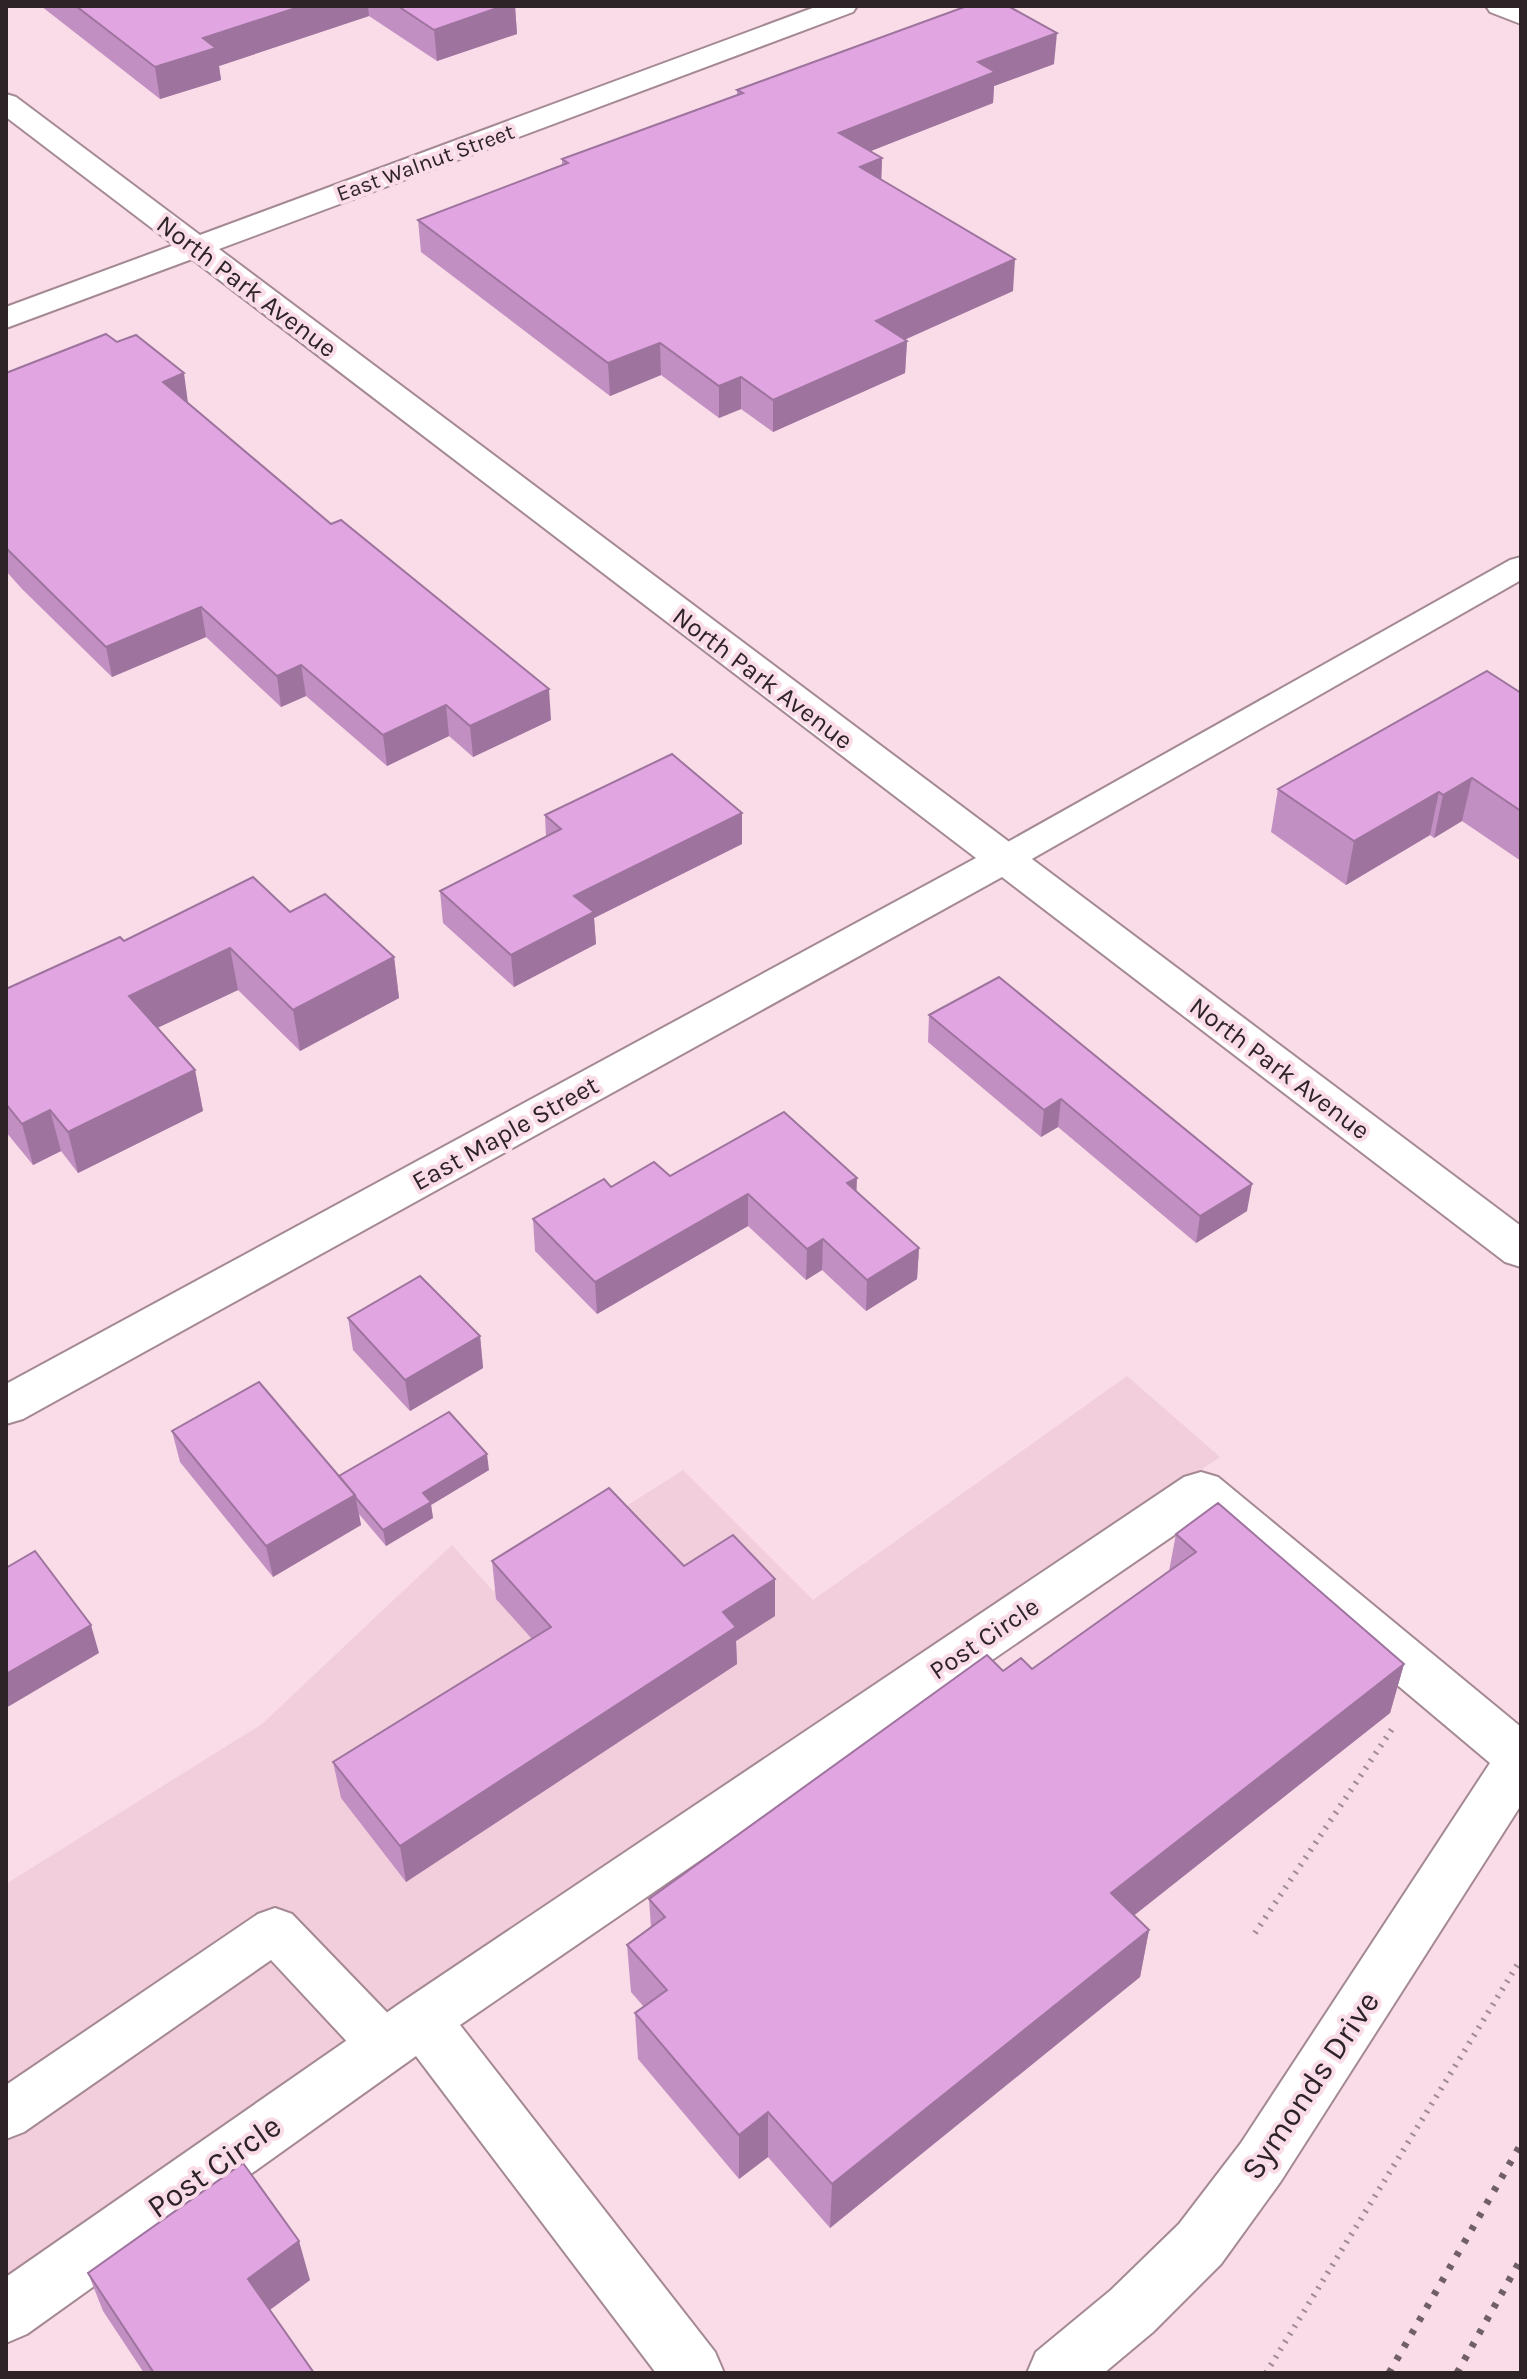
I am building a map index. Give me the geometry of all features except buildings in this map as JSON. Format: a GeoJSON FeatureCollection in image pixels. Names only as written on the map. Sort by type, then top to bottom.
{"type":"FeatureCollection","features":[{"type":"Feature","properties":{"kind":"street","name":"East Walnut Street"},"geometry":{"type":"LineString","coordinates":[[6,318],[843,6]]}},
{"type":"Feature","properties":{"kind":"street"},"geometry":{"type":"LineString","coordinates":[[1500,6],[1521,16]]}},
{"type":"Feature","properties":{"kind":"street","name":"North Park Avenue"},"geometry":{"type":"LineString","coordinates":[[6,103],[1521,1250]]}},
{"type":"Feature","properties":{"kind":"street","name":"East Maple Street"},"geometry":{"type":"LineString","coordinates":[[6,1406],[1003,860]]}},
{"type":"Feature","properties":{"kind":"street","name":"Post Circle"},"geometry":{"type":"LineString","coordinates":[[6,2313],[404,2033],[1201,1491],[1521,1759]]}},
{"type":"Feature","properties":{"kind":"street","name":"Symonds Drive"},"geometry":{"type":"LineString","coordinates":[[1057,2373],[1132,2311],[1200,2244],[1261,2162],[1521,1759]]}},
{"type":"Feature","properties":{"kind":"street"},"geometry":{"type":"LineString","coordinates":[[404,2033],[694,2373]]}},
{"type":"Feature","properties":{"kind":"lane"},"geometry":{"type":"LineString","coordinates":[[1003,860],[1521,567]]}},
{"type":"Feature","properties":{"kind":"lane"},"geometry":{"type":"LineString","coordinates":[[6,2115],[275,1930],[404,2033]]}},
{"type":"Feature","properties":{"kind":"path"},"geometry":{"type":"LineString","coordinates":[[1255,1933],[1426,1678]]}},
{"type":"Feature","properties":{"kind":"path"},"geometry":{"type":"LineString","coordinates":[[1266,2373],[1521,1959]]}},
{"type":"Feature","properties":{"kind":"shaded area"},"geometry":{"type":"Polygon","coordinates":[[[1127,1376],[1220,1457],[6,2282],[6,1884],[262,1724],[452,1545],[493,1591],[683,1470],[813,1600],[1127,1376]]]}},
{"type":"Feature","properties":{"kind":"railway"},"geometry":{"type":"LineString","coordinates":[[1389,2373],[1521,2144]]}},
{"type":"Feature","properties":{"kind":"railway"},"geometry":{"type":"LineString","coordinates":[[1457,2373],[1521,2259]]}}]}
